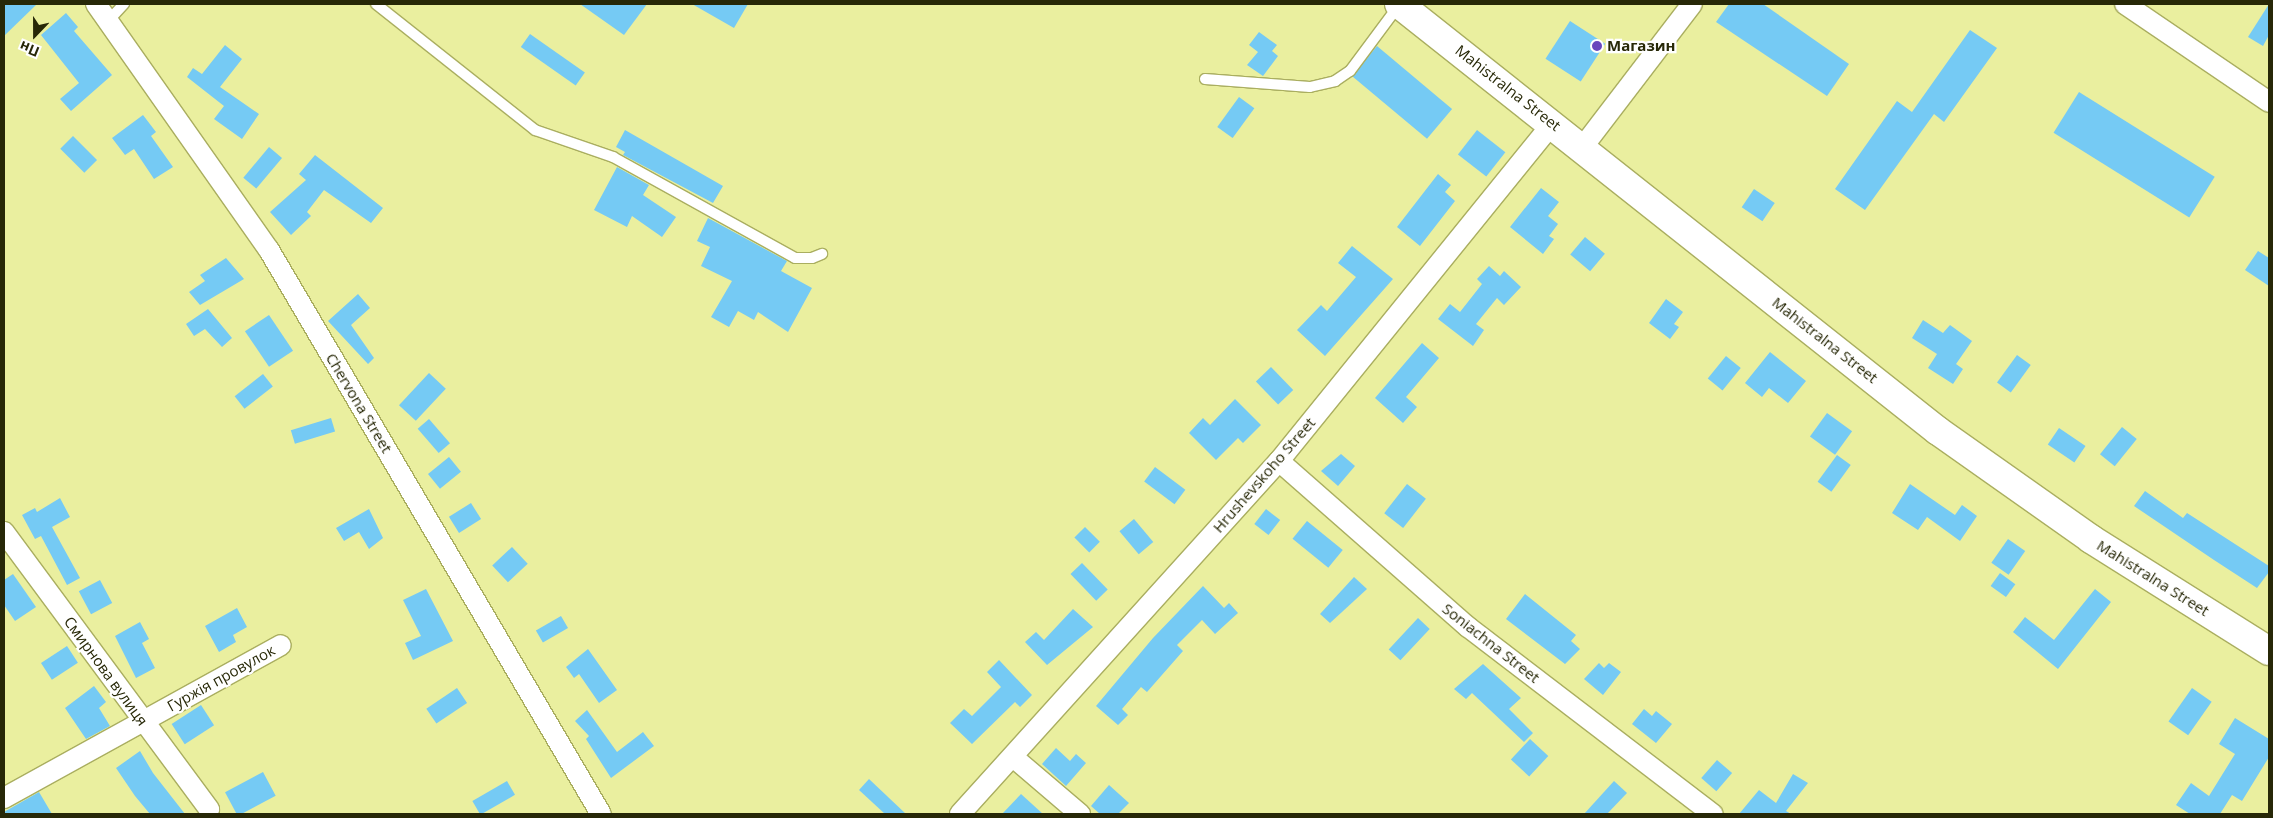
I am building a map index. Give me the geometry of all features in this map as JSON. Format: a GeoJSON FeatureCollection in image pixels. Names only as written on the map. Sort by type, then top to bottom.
{"type":"FeatureCollection","features":[{"type":"Feature","properties":{"kind":"main road","name":"Mahistralna Street"},"geometry":{"type":"LineString","coordinates":[[1399,4],[1553,123],[1938,431],[2091,539],[2269,651]]}},
{"type":"Feature","properties":{"kind":"street","name":"Chervona Street"},"geometry":{"type":"LineString","coordinates":[[96,4],[269,250],[601,814]]}},
{"type":"Feature","properties":{"kind":"street"},"geometry":{"type":"LineString","coordinates":[[1582,148],[1692,4]]}},
{"type":"Feature","properties":{"kind":"street"},"geometry":{"type":"LineString","coordinates":[[2125,4],[2269,102]]}},
{"type":"Feature","properties":{"kind":"street","name":"Hrushevskoho Street"},"geometry":{"type":"LineString","coordinates":[[960,814],[1278,462],[1553,123]]}},
{"type":"Feature","properties":{"kind":"street","name":"Soniachna Street"},"geometry":{"type":"LineString","coordinates":[[1278,462],[1468,627],[1713,814]]}},
{"type":"Feature","properties":{"kind":"street","name":"Смирнова вулиця"},"geometry":{"type":"LineString","coordinates":[[4,532],[209,810]]}},
{"type":"Feature","properties":{"kind":"street","name":"Гуржія провулок"},"geometry":{"type":"LineString","coordinates":[[4,798],[281,645]]}},
{"type":"Feature","properties":{"kind":"street"},"geometry":{"type":"LineString","coordinates":[[1013,757],[1080,814]]}},
{"type":"Feature","properties":{"kind":"lane"},"geometry":{"type":"LineString","coordinates":[[109,20],[124,4]]}},
{"type":"Feature","properties":{"kind":"lane"},"geometry":{"type":"LineString","coordinates":[[376,4],[535,130],[613,157],[795,258],[812,258],[822,254]]}},
{"type":"Feature","properties":{"kind":"lane"},"geometry":{"type":"LineString","coordinates":[[1205,79],[1310,87],[1335,81],[1350,71],[1399,4]]}},
{"type":"Feature","properties":{"kind":"building"},"geometry":{"type":"Polygon","coordinates":[[[4,4],[37,4],[4,36],[4,4]]]}},
{"type":"Feature","properties":{"kind":"building"},"geometry":{"type":"Polygon","coordinates":[[[580,4],[647,4],[624,35],[580,4]]]}},
{"type":"Feature","properties":{"kind":"building"},"geometry":{"type":"Polygon","coordinates":[[[692,4],[748,4],[734,28],[692,4]]]}},
{"type":"Feature","properties":{"kind":"building"},"geometry":{"type":"Polygon","coordinates":[[[1729,4],[1763,4],[1849,64],[1827,96],[1716,22],[1729,4]]]}},
{"type":"Feature","properties":{"kind":"building"},"geometry":{"type":"Polygon","coordinates":[[[2269,4],[2269,35],[2263,46],[2248,37],[2269,4]]]}},
{"type":"Feature","properties":{"kind":"building"},"geometry":{"type":"Polygon","coordinates":[[[66,13],[78,27],[74,31],[112,75],[71,111],[60,99],[79,83],[41,35],[66,13]]]}},
{"type":"Feature","properties":{"kind":"building"},"geometry":{"type":"Polygon","coordinates":[[[1570,21],[1605,44],[1581,82],[1545,59],[1570,21]]]}},
{"type":"Feature","properties":{"kind":"building"},"geometry":{"type":"Polygon","coordinates":[[[1970,30],[1997,48],[1944,122],[1934,114],[1865,210],[1835,189],[1897,101],[1912,112],[1970,30]]]}},
{"type":"Feature","properties":{"kind":"building"},"geometry":{"type":"Polygon","coordinates":[[[1259,32],[1277,45],[1272,51],[1278,56],[1263,76],[1247,65],[1258,52],[1249,45],[1259,32]]]}},
{"type":"Feature","properties":{"kind":"building"},"geometry":{"type":"Polygon","coordinates":[[[530,34],[585,72],[576,86],[521,47],[530,34]]]}},
{"type":"Feature","properties":{"kind":"building"},"geometry":{"type":"Polygon","coordinates":[[[225,45],[242,59],[220,87],[259,114],[242,139],[214,119],[224,106],[187,77],[193,68],[202,74],[225,45]]]}},
{"type":"Feature","properties":{"kind":"building"},"geometry":{"type":"Polygon","coordinates":[[[1377,46],[1452,109],[1427,139],[1352,76],[1377,46]]]}},
{"type":"Feature","properties":{"kind":"building"},"geometry":{"type":"Polygon","coordinates":[[[2079,92],[2215,177],[2189,217],[2054,133],[2079,92]]]}},
{"type":"Feature","properties":{"kind":"building"},"geometry":{"type":"Polygon","coordinates":[[[1239,97],[1254,108],[1233,138],[1217,127],[1239,97]]]}},
{"type":"Feature","properties":{"kind":"building"},"geometry":{"type":"Polygon","coordinates":[[[143,115],[156,132],[151,136],[173,167],[154,179],[134,149],[125,155],[112,138],[143,115]]]}},
{"type":"Feature","properties":{"kind":"building"},"geometry":{"type":"Polygon","coordinates":[[[625,130],[723,186],[713,203],[623,155],[625,152],[616,147],[625,130]]]}},
{"type":"Feature","properties":{"kind":"building"},"geometry":{"type":"Polygon","coordinates":[[[1477,130],[1505,152],[1486,177],[1458,154],[1477,130]]]}},
{"type":"Feature","properties":{"kind":"building"},"geometry":{"type":"Polygon","coordinates":[[[73,136],[97,160],[84,173],[60,149],[73,136]]]}},
{"type":"Feature","properties":{"kind":"building"},"geometry":{"type":"Polygon","coordinates":[[[269,147],[282,158],[256,189],[243,178],[269,147]]]}},
{"type":"Feature","properties":{"kind":"building"},"geometry":{"type":"Polygon","coordinates":[[[315,155],[383,208],[371,223],[324,190],[307,212],[311,216],[291,235],[270,212],[306,180],[299,174],[315,155]]]}},
{"type":"Feature","properties":{"kind":"building"},"geometry":{"type":"Polygon","coordinates":[[[617,167],[649,185],[643,195],[676,217],[662,237],[632,216],[627,227],[594,210],[617,167]]]}},
{"type":"Feature","properties":{"kind":"building"},"geometry":{"type":"Polygon","coordinates":[[[1438,174],[1451,185],[1445,192],[1455,201],[1420,246],[1397,227],[1438,174]]]}},
{"type":"Feature","properties":{"kind":"building"},"geometry":{"type":"Polygon","coordinates":[[[1541,188],[1559,202],[1548,216],[1558,224],[1549,236],[1554,239],[1543,254],[1510,227],[1541,188]]]}},
{"type":"Feature","properties":{"kind":"building"},"geometry":{"type":"Polygon","coordinates":[[[1754,189],[1775,203],[1762,221],[1742,207],[1754,189]]]}},
{"type":"Feature","properties":{"kind":"building"},"geometry":{"type":"Polygon","coordinates":[[[708,218],[787,261],[781,271],[812,288],[788,332],[758,312],[754,320],[738,311],[729,327],[711,317],[732,281],[701,266],[710,247],[697,241],[708,218]]]}},
{"type":"Feature","properties":{"kind":"building"},"geometry":{"type":"Polygon","coordinates":[[[1585,237],[1605,254],[1590,271],[1570,255],[1585,237]]]}},
{"type":"Feature","properties":{"kind":"building"},"geometry":{"type":"Polygon","coordinates":[[[1352,246],[1393,279],[1325,356],[1297,330],[1321,305],[1327,311],[1356,277],[1338,263],[1352,246]]]}},
{"type":"Feature","properties":{"kind":"building"},"geometry":{"type":"Polygon","coordinates":[[[2258,251],[2269,258],[2269,286],[2245,270],[2258,251]]]}},
{"type":"Feature","properties":{"kind":"building"},"geometry":{"type":"Polygon","coordinates":[[[226,258],[244,279],[200,305],[189,292],[205,281],[200,275],[226,258]]]}},
{"type":"Feature","properties":{"kind":"building"},"geometry":{"type":"Polygon","coordinates":[[[1489,266],[1500,276],[1504,271],[1521,287],[1504,305],[1497,298],[1476,324],[1484,330],[1473,346],[1438,319],[1450,304],[1460,312],[1482,284],[1477,279],[1489,266]]]}},
{"type":"Feature","properties":{"kind":"building"},"geometry":{"type":"Polygon","coordinates":[[[358,294],[370,308],[351,325],[374,358],[368,364],[328,321],[358,294]]]}},
{"type":"Feature","properties":{"kind":"building"},"geometry":{"type":"Polygon","coordinates":[[[1666,299],[1683,312],[1674,324],[1679,327],[1670,339],[1649,323],[1666,299]]]}},
{"type":"Feature","properties":{"kind":"building"},"geometry":{"type":"Polygon","coordinates":[[[208,309],[232,338],[222,347],[205,329],[194,336],[186,324],[208,309]]]}},
{"type":"Feature","properties":{"kind":"building"},"geometry":{"type":"Polygon","coordinates":[[[269,315],[293,351],[269,367],[245,331],[269,315]]]}},
{"type":"Feature","properties":{"kind":"building"},"geometry":{"type":"Polygon","coordinates":[[[1923,320],[1943,333],[1950,325],[1972,341],[1956,364],[1963,369],[1953,384],[1928,368],[1937,354],[1912,338],[1923,320]]]}},
{"type":"Feature","properties":{"kind":"building"},"geometry":{"type":"Polygon","coordinates":[[[1422,343],[1439,358],[1406,397],[1417,407],[1403,423],[1375,398],[1422,343]]]}},
{"type":"Feature","properties":{"kind":"building"},"geometry":{"type":"Polygon","coordinates":[[[1770,352],[1806,381],[1788,403],[1769,388],[1762,397],[1745,383],[1770,352]]]}},
{"type":"Feature","properties":{"kind":"building"},"geometry":{"type":"Polygon","coordinates":[[[2017,355],[2031,365],[2011,392],[1997,383],[2017,355]]]}},
{"type":"Feature","properties":{"kind":"building"},"geometry":{"type":"Polygon","coordinates":[[[1726,356],[1741,368],[1723,390],[1708,379],[1726,356]]]}},
{"type":"Feature","properties":{"kind":"building"},"geometry":{"type":"Polygon","coordinates":[[[1271,367],[1293,390],[1278,405],[1256,382],[1271,367]]]}},
{"type":"Feature","properties":{"kind":"building"},"geometry":{"type":"Polygon","coordinates":[[[429,373],[446,389],[416,421],[399,405],[429,373]]]}},
{"type":"Feature","properties":{"kind":"building"},"geometry":{"type":"Polygon","coordinates":[[[263,374],[273,387],[244,409],[235,396],[263,374]]]}},
{"type":"Feature","properties":{"kind":"building"},"geometry":{"type":"Polygon","coordinates":[[[1235,399],[1261,425],[1243,443],[1238,438],[1216,460],[1189,433],[1203,418],[1210,425],[1235,399]]]}},
{"type":"Feature","properties":{"kind":"building"},"geometry":{"type":"Polygon","coordinates":[[[1827,413],[1852,431],[1835,455],[1810,436],[1827,413]]]}},
{"type":"Feature","properties":{"kind":"building"},"geometry":{"type":"Polygon","coordinates":[[[331,418],[335,431],[295,444],[291,430],[331,418]]]}},
{"type":"Feature","properties":{"kind":"building"},"geometry":{"type":"Polygon","coordinates":[[[429,419],[450,443],[439,453],[418,429],[429,419]]]}},
{"type":"Feature","properties":{"kind":"building"},"geometry":{"type":"Polygon","coordinates":[[[2122,427],[2137,439],[2115,466],[2100,454],[2122,427]]]}},
{"type":"Feature","properties":{"kind":"building"},"geometry":{"type":"Polygon","coordinates":[[[2059,428],[2086,446],[2074,462],[2048,445],[2059,428]]]}},
{"type":"Feature","properties":{"kind":"building"},"geometry":{"type":"Polygon","coordinates":[[[1341,454],[1355,466],[1338,486],[1321,471],[1341,454]]]}},
{"type":"Feature","properties":{"kind":"building"},"geometry":{"type":"Polygon","coordinates":[[[1837,455],[1851,465],[1831,492],[1818,482],[1837,455]]]}},
{"type":"Feature","properties":{"kind":"building"},"geometry":{"type":"Polygon","coordinates":[[[449,457],[461,472],[440,489],[428,474],[449,457]]]}},
{"type":"Feature","properties":{"kind":"building"},"geometry":{"type":"Polygon","coordinates":[[[1155,467],[1185,490],[1175,504],[1144,481],[1155,467]]]}},
{"type":"Feature","properties":{"kind":"building"},"geometry":{"type":"Polygon","coordinates":[[[1407,484],[1426,499],[1403,528],[1384,513],[1407,484]]]}},
{"type":"Feature","properties":{"kind":"building"},"geometry":{"type":"Polygon","coordinates":[[[1910,484],[1955,515],[1962,505],[1977,516],[1960,541],[1927,517],[1918,530],[1892,513],[1910,484]]]}},
{"type":"Feature","properties":{"kind":"building"},"geometry":{"type":"Polygon","coordinates":[[[2145,491],[2183,518],[2187,513],[2269,566],[2269,572],[2257,588],[2134,506],[2145,491]]]}},
{"type":"Feature","properties":{"kind":"building"},"geometry":{"type":"Polygon","coordinates":[[[60,498],[70,517],[52,527],[80,578],[67,585],[41,536],[35,539],[22,515],[35,508],[37,512],[60,498]]]}},
{"type":"Feature","properties":{"kind":"building"},"geometry":{"type":"Polygon","coordinates":[[[471,503],[481,519],[459,533],[449,517],[471,503]]]}},
{"type":"Feature","properties":{"kind":"building"},"geometry":{"type":"Polygon","coordinates":[[[369,509],[383,538],[369,549],[359,532],[344,541],[336,528],[369,509]]]}},
{"type":"Feature","properties":{"kind":"building"},"geometry":{"type":"Polygon","coordinates":[[[1266,509],[1280,520],[1268,535],[1254,524],[1266,509]]]}},
{"type":"Feature","properties":{"kind":"building"},"geometry":{"type":"Polygon","coordinates":[[[1134,519],[1153,542],[1139,554],[1119,531],[1134,519]]]}},
{"type":"Feature","properties":{"kind":"building"},"geometry":{"type":"Polygon","coordinates":[[[1307,521],[1343,550],[1328,568],[1293,539],[1307,521]]]}},
{"type":"Feature","properties":{"kind":"building"},"geometry":{"type":"Polygon","coordinates":[[[1085,527],[1100,542],[1089,552],[1074,538],[1085,527]]]}},
{"type":"Feature","properties":{"kind":"building"},"geometry":{"type":"Polygon","coordinates":[[[2008,539],[2025,551],[2009,575],[1991,563],[2008,539]]]}},
{"type":"Feature","properties":{"kind":"building"},"geometry":{"type":"Polygon","coordinates":[[[512,547],[528,564],[508,582],[492,565],[512,547]]]}},
{"type":"Feature","properties":{"kind":"building"},"geometry":{"type":"Polygon","coordinates":[[[1082,563],[1108,590],[1096,601],[1070,574],[1082,563]]]}},
{"type":"Feature","properties":{"kind":"building"},"geometry":{"type":"Polygon","coordinates":[[[2000,573],[2015,584],[2006,597],[1991,586],[2000,573]]]}},
{"type":"Feature","properties":{"kind":"building"},"geometry":{"type":"Polygon","coordinates":[[[13,574],[36,607],[15,621],[4,605],[4,580],[13,574]]]}},
{"type":"Feature","properties":{"kind":"building"},"geometry":{"type":"Polygon","coordinates":[[[1354,577],[1367,589],[1330,623],[1320,614],[1354,577]]]}},
{"type":"Feature","properties":{"kind":"building"},"geometry":{"type":"Polygon","coordinates":[[[100,580],[112,603],[91,614],[79,591],[100,580]]]}},
{"type":"Feature","properties":{"kind":"building"},"geometry":{"type":"Polygon","coordinates":[[[1203,586],[1224,608],[1229,603],[1238,613],[1215,634],[1202,620],[1177,645],[1183,651],[1147,692],[1141,687],[1122,709],[1128,715],[1118,725],[1096,706],[1153,638],[1203,586]]]}},
{"type":"Feature","properties":{"kind":"building"},"geometry":{"type":"Polygon","coordinates":[[[426,589],[453,641],[413,660],[405,643],[421,636],[403,600],[426,589]]]}},
{"type":"Feature","properties":{"kind":"building"},"geometry":{"type":"Polygon","coordinates":[[[2095,589],[2111,602],[2058,669],[2013,632],[2025,617],[2054,640],[2095,589]]]}},
{"type":"Feature","properties":{"kind":"building"},"geometry":{"type":"Polygon","coordinates":[[[1525,594],[1576,635],[1571,641],[1580,649],[1565,664],[1506,619],[1525,594]]]}},
{"type":"Feature","properties":{"kind":"building"},"geometry":{"type":"Polygon","coordinates":[[[237,608],[247,627],[233,635],[236,642],[219,652],[205,626],[237,608]]]}},
{"type":"Feature","properties":{"kind":"building"},"geometry":{"type":"Polygon","coordinates":[[[1073,609],[1093,627],[1047,665],[1025,642],[1036,632],[1044,640],[1073,609]]]}},
{"type":"Feature","properties":{"kind":"building"},"geometry":{"type":"Polygon","coordinates":[[[561,616],[568,628],[543,643],[536,630],[561,616]]]}},
{"type":"Feature","properties":{"kind":"building"},"geometry":{"type":"Polygon","coordinates":[[[1418,618],[1430,629],[1400,660],[1389,649],[1418,618]]]}},
{"type":"Feature","properties":{"kind":"building"},"geometry":{"type":"Polygon","coordinates":[[[140,622],[149,639],[142,643],[155,668],[136,678],[115,636],[140,622]]]}},
{"type":"Feature","properties":{"kind":"building"},"geometry":{"type":"Polygon","coordinates":[[[67,646],[78,663],[52,680],[41,663],[67,646]]]}},
{"type":"Feature","properties":{"kind":"building"},"geometry":{"type":"Polygon","coordinates":[[[588,649],[617,690],[599,703],[579,674],[574,678],[566,667],[588,649]]]}},
{"type":"Feature","properties":{"kind":"building"},"geometry":{"type":"Polygon","coordinates":[[[999,660],[1032,695],[1020,707],[1015,702],[972,744],[950,723],[964,709],[972,716],[1001,687],[987,672],[999,660]]]}},
{"type":"Feature","properties":{"kind":"building"},"geometry":{"type":"Polygon","coordinates":[[[1599,663],[1604,668],[1609,663],[1621,672],[1603,695],[1584,679],[1599,663]]]}},
{"type":"Feature","properties":{"kind":"building"},"geometry":{"type":"Polygon","coordinates":[[[1483,664],[1521,698],[1509,709],[1533,733],[1524,742],[1472,693],[1466,699],[1454,689],[1483,664]]]}},
{"type":"Feature","properties":{"kind":"building"},"geometry":{"type":"Polygon","coordinates":[[[94,686],[106,702],[99,708],[110,726],[86,739],[65,708],[94,686]]]}},
{"type":"Feature","properties":{"kind":"building"},"geometry":{"type":"Polygon","coordinates":[[[457,688],[467,703],[436,724],[426,709],[457,688]]]}},
{"type":"Feature","properties":{"kind":"building"},"geometry":{"type":"Polygon","coordinates":[[[2192,688],[2212,702],[2188,735],[2168,722],[2192,688]]]}},
{"type":"Feature","properties":{"kind":"building"},"geometry":{"type":"Polygon","coordinates":[[[201,705],[214,725],[185,744],[172,724],[201,705]]]}},
{"type":"Feature","properties":{"kind":"building"},"geometry":{"type":"Polygon","coordinates":[[[1644,709],[1652,716],[1656,711],[1672,724],[1656,743],[1632,724],[1644,709]]]}},
{"type":"Feature","properties":{"kind":"building"},"geometry":{"type":"Polygon","coordinates":[[[587,710],[617,752],[643,732],[654,746],[611,778],[586,739],[589,736],[575,721],[587,710]]]}},
{"type":"Feature","properties":{"kind":"building"},"geometry":{"type":"Polygon","coordinates":[[[2235,718],[2269,739],[2269,757],[2242,801],[2232,795],[2220,814],[2190,814],[2176,805],[2191,783],[2209,796],[2235,754],[2219,744],[2235,718]]]}},
{"type":"Feature","properties":{"kind":"building"},"geometry":{"type":"Polygon","coordinates":[[[1530,739],[1548,756],[1529,777],[1511,759],[1530,739]]]}},
{"type":"Feature","properties":{"kind":"building"},"geometry":{"type":"Polygon","coordinates":[[[1056,748],[1070,761],[1076,754],[1086,763],[1066,786],[1042,764],[1056,748]]]}},
{"type":"Feature","properties":{"kind":"building"},"geometry":{"type":"Polygon","coordinates":[[[140,751],[153,773],[185,814],[150,814],[135,796],[116,768],[140,751]]]}},
{"type":"Feature","properties":{"kind":"building"},"geometry":{"type":"Polygon","coordinates":[[[1717,760],[1732,773],[1716,791],[1701,778],[1717,760]]]}},
{"type":"Feature","properties":{"kind":"building"},"geometry":{"type":"Polygon","coordinates":[[[263,772],[276,796],[242,814],[237,814],[225,792],[263,772]]]}},
{"type":"Feature","properties":{"kind":"building"},"geometry":{"type":"Polygon","coordinates":[[[1793,774],[1808,783],[1786,811],[1791,814],[1739,814],[1759,790],[1776,803],[1793,774]]]}},
{"type":"Feature","properties":{"kind":"building"},"geometry":{"type":"Polygon","coordinates":[[[869,779],[906,814],[885,814],[859,790],[869,779]]]}},
{"type":"Feature","properties":{"kind":"building"},"geometry":{"type":"Polygon","coordinates":[[[507,781],[515,795],[482,814],[480,814],[472,801],[507,781]]]}},
{"type":"Feature","properties":{"kind":"building"},"geometry":{"type":"Polygon","coordinates":[[[1614,781],[1627,793],[1607,814],[1584,814],[1614,781]]]}},
{"type":"Feature","properties":{"kind":"building"},"geometry":{"type":"Polygon","coordinates":[[[1109,785],[1129,803],[1118,814],[1100,814],[1091,806],[1109,785]]]}},
{"type":"Feature","properties":{"kind":"building"},"geometry":{"type":"Polygon","coordinates":[[[39,792],[52,814],[4,814],[4,812],[39,792]]]}},
{"type":"Feature","properties":{"kind":"building"},"geometry":{"type":"Polygon","coordinates":[[[1021,794],[1043,814],[1002,814],[1021,794]]]}},
{"type":"Feature","properties":{"kind":"place","name":"Магазин"},"geometry":{"type":"Point","coordinates":[1597,46]}}]}
